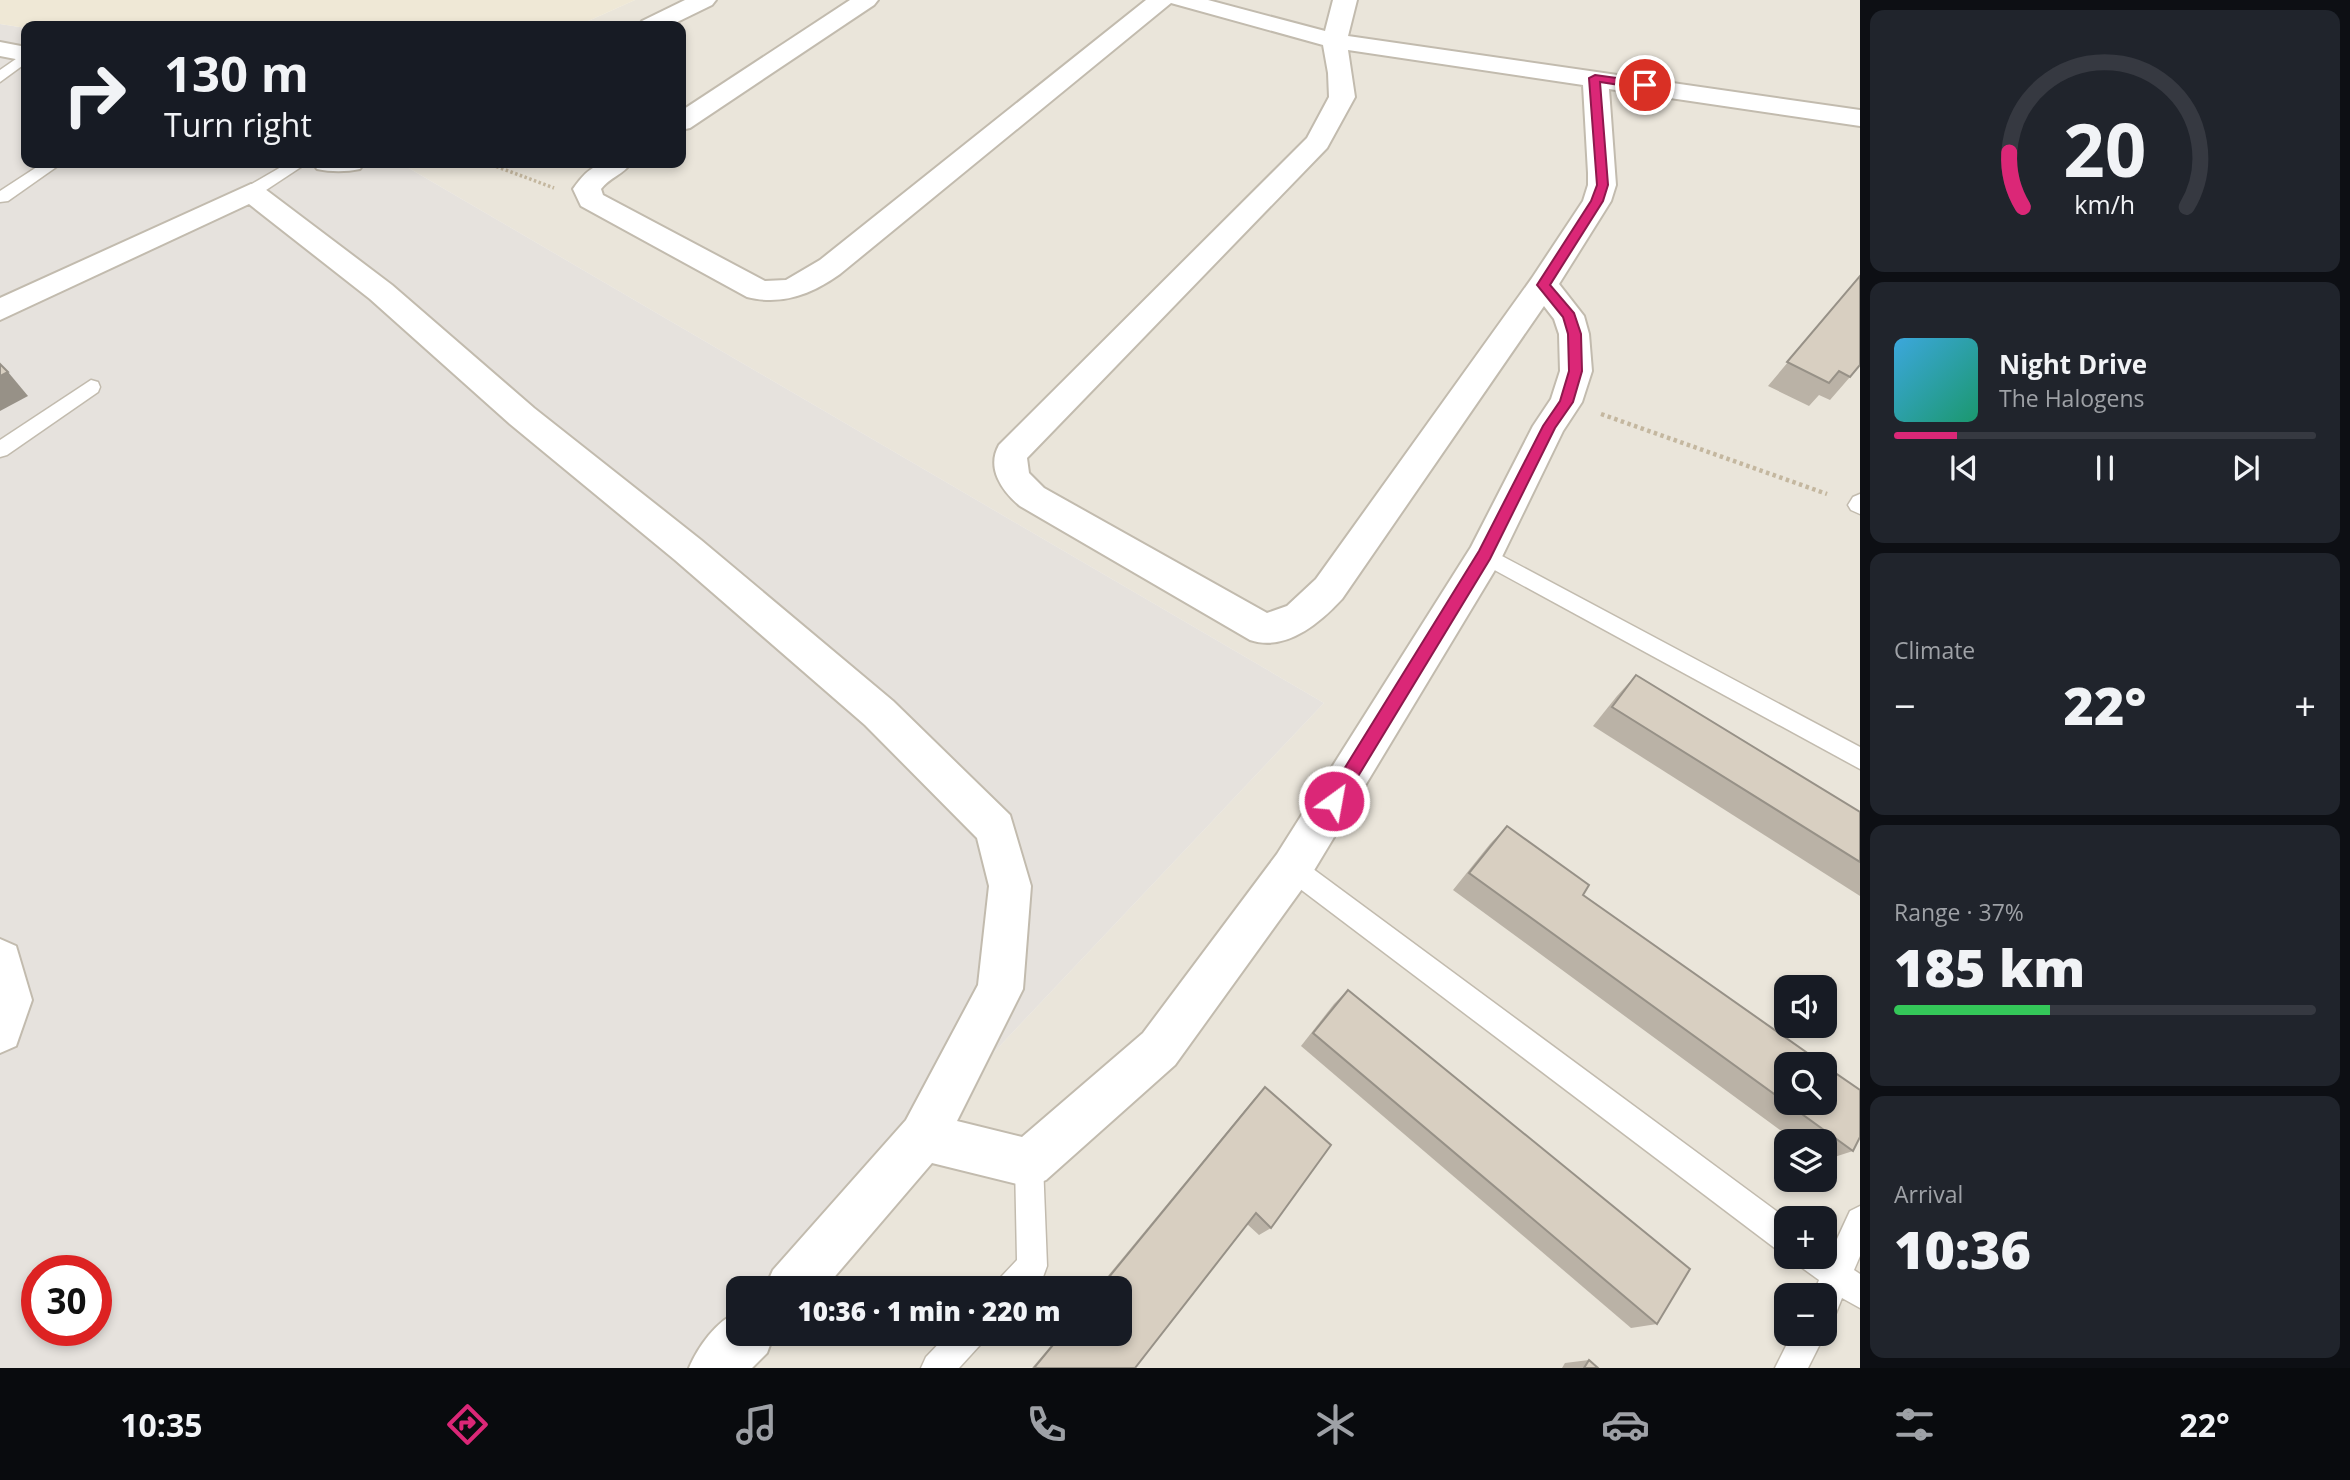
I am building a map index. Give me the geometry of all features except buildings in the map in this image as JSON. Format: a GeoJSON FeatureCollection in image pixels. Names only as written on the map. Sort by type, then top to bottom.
{"type":"FeatureCollection","features":[{"type":"Feature","properties":{"kind":"street"},"geometry":{"type":"LineString","coordinates":[[660,21],[704,0]]}},
{"type":"Feature","properties":{"kind":"street"},"geometry":{"type":"LineString","coordinates":[[686,119],[866,0]]}},
{"type":"Feature","properties":{"kind":"street"},"geometry":{"type":"LineString","coordinates":[[610,168],[597,176],[587,189],[591,201],[758,290],[774,292],[808,283],[1161,0]]}},
{"type":"Feature","properties":{"kind":"street"},"geometry":{"type":"LineString","coordinates":[[1181,0],[1334,41],[1860,118]]}},
{"type":"Feature","properties":{"kind":"street"},"geometry":{"type":"LineString","coordinates":[[1345,0],[1334,41],[1341,72],[1342,97],[1318,142],[1011,454],[1009,465],[1020,487],[1032,497],[1263,629],[1295,622],[1329,589],[1543,285],[1597,201],[1602,185],[1595,78]]}},
{"type":"Feature","properties":{"kind":"street"},"geometry":{"type":"LineString","coordinates":[[0,50],[21,54]]}},
{"type":"Feature","properties":{"kind":"street"},"geometry":{"type":"LineString","coordinates":[[0,310],[251,192],[381,292],[522,416],[688,550],[879,713],[995,828],[1010,886],[1000,989],[923,1137],[801,1276]]}},
{"type":"Feature","properties":{"kind":"street"},"geometry":{"type":"LineString","coordinates":[[923,1137],[1029,1163],[1159,1049],[1292,868],[1485,555],[1549,426],[1566,402],[1576,371],[1574,334],[1569,316],[1543,285]]}},
{"type":"Feature","properties":{"kind":"street"},"geometry":{"type":"LineString","coordinates":[[0,961],[9,1000],[0,1030]]}},
{"type":"Feature","properties":{"kind":"street"},"geometry":{"type":"LineString","coordinates":[[716,1368],[737,1346]]}},
{"type":"Feature","properties":{"kind":"lane"},"geometry":{"type":"LineString","coordinates":[[0,78],[21,59]]}},
{"type":"Feature","properties":{"kind":"lane"},"geometry":{"type":"LineString","coordinates":[[2,197],[46,168]]}},
{"type":"Feature","properties":{"kind":"lane"},"geometry":{"type":"LineString","coordinates":[[251,192],[291,168]]}},
{"type":"Feature","properties":{"kind":"lane"},"geometry":{"type":"LineString","coordinates":[[0,450],[91,387]]}},
{"type":"Feature","properties":{"kind":"lane"},"geometry":{"type":"LineString","coordinates":[[1485,555],[1860,759]]}},
{"type":"Feature","properties":{"kind":"lane"},"geometry":{"type":"LineString","coordinates":[[1292,868],[1774,1228]]}},
{"type":"Feature","properties":{"kind":"lane"},"geometry":{"type":"LineString","coordinates":[[1023,1276],[1032,1266],[1029,1163]]}},
{"type":"Feature","properties":{"kind":"lane"},"geometry":{"type":"LineString","coordinates":[[1841,1290],[1860,1221]]}},
{"type":"Feature","properties":{"kind":"lane"},"geometry":{"type":"LineString","coordinates":[[1823,1269],[1841,1290]]}},
{"type":"Feature","properties":{"kind":"lane"},"geometry":{"type":"LineString","coordinates":[[937,1368],[958,1346]]}},
{"type":"Feature","properties":{"kind":"lane"},"geometry":{"type":"LineString","coordinates":[[1791,1368],[1803,1346]]}},
{"type":"Feature","properties":{"kind":"path"},"geometry":{"type":"LineString","coordinates":[[501,168],[591,201]]}},
{"type":"Feature","properties":{"kind":"path"},"geometry":{"type":"LineString","coordinates":[[1566,402],[1859,505]]}},
{"type":"Feature","properties":{"kind":"shaded area"},"geometry":{"type":"Polygon","coordinates":[[[0,0],[635,0],[588,21],[21,21],[21,27],[0,24],[0,0]]]}},
{"type":"Feature","properties":{"kind":"shaded area"},"geometry":{"type":"Polygon","coordinates":[[[635,0],[1860,0],[1860,1368],[696,1368],[726,1336],[726,1346],[1132,1346],[1132,1276],[782,1276],[1324,703],[409,168],[686,168],[686,21],[588,21],[635,0]]]}},
{"type":"Feature","properties":{"kind":"shaded area"},"geometry":{"type":"Polygon","coordinates":[[[0,24],[21,27],[21,168],[409,168],[1324,703],[782,1276],[726,1276],[726,1336],[696,1368],[0,1368],[0,24]]]}},
{"type":"Feature","properties":{"kind":"route"},"geometry":{"type":"LineString","coordinates":[[1334,801],[1485,555],[1549,426],[1566,402],[1576,371],[1574,334],[1569,316],[1560,302],[1543,285],[1597,201],[1602,185],[1595,78],[1645,85]]}}]}
